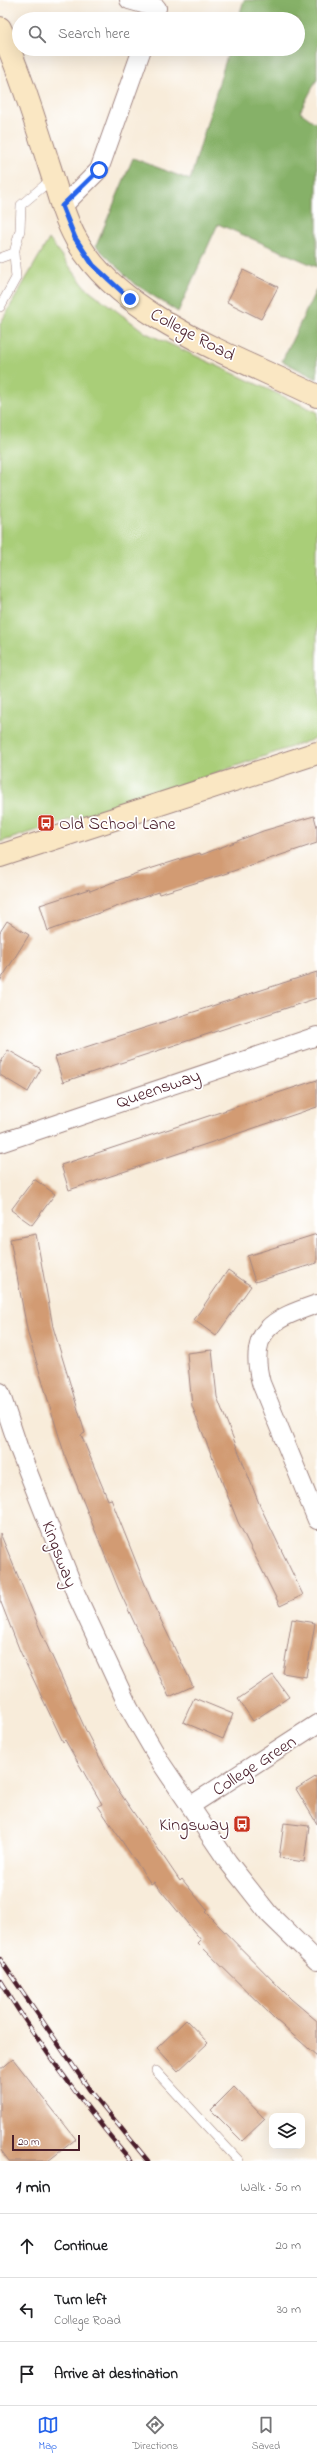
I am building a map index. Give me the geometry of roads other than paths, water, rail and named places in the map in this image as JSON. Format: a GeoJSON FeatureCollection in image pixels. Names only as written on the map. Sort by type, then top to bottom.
{"type":"FeatureCollection","features":[{"type":"Feature","properties":{"kind":"street"},"geometry":{"type":"LineString","coordinates":[[129,0],[157,9]]}},
{"type":"Feature","properties":{"kind":"street","name":"College Road"},"geometry":{"type":"LineString","coordinates":[[0,28],[25,90],[62,206],[75,238],[93,265],[130,299],[184,334],[317,396]]}},
{"type":"Feature","properties":{"kind":"street"},"geometry":{"type":"LineString","coordinates":[[62,206],[99,170],[140,56]]}},
{"type":"Feature","properties":{"kind":"street"},"geometry":{"type":"LineString","coordinates":[[0,856],[317,753]]}},
{"type":"Feature","properties":{"kind":"street","name":"Queensway"},"geometry":{"type":"LineString","coordinates":[[0,1142],[317,1036]]}},
{"type":"Feature","properties":{"kind":"street"},"geometry":{"type":"LineString","coordinates":[[317,1304],[283,1316],[269,1325],[260,1342],[255,1363],[260,1383],[317,1520]]}},
{"type":"Feature","properties":{"kind":"street","name":"Kingsway"},"geometry":{"type":"LineString","coordinates":[[0,1392],[46,1520],[102,1654],[129,1708],[161,1763],[228,1862],[269,1914],[317,1961]]}},
{"type":"Feature","properties":{"kind":"street","name":"College Green"},"geometry":{"type":"LineString","coordinates":[[190,1806],[317,1724]]}},
{"type":"Feature","properties":{"kind":"lane"},"geometry":{"type":"LineString","coordinates":[[0,307],[16,278],[14,253],[20,230],[21,205],[54,178]]}},
{"type":"Feature","properties":{"kind":"lane"},"geometry":{"type":"LineString","coordinates":[[0,258],[14,253]]}},
{"type":"Feature","properties":{"kind":"lane"},"geometry":{"type":"LineString","coordinates":[[156,2070],[239,2161]]}},
{"type":"Feature","properties":{"kind":"railway"},"geometry":{"type":"LineString","coordinates":[[0,1959],[89,2089],[148,2161]]}},
{"type":"Feature","properties":{"kind":"railway"},"geometry":{"type":"LineString","coordinates":[[0,1981],[62,2074],[131,2161]]}},
{"type":"Feature","properties":{"kind":"place","name":"Old School Lane"},"geometry":{"type":"Point","coordinates":[46,823]}},
{"type":"Feature","properties":{"kind":"place","name":"Kingsway"},"geometry":{"type":"Point","coordinates":[242,1824]}}]}
